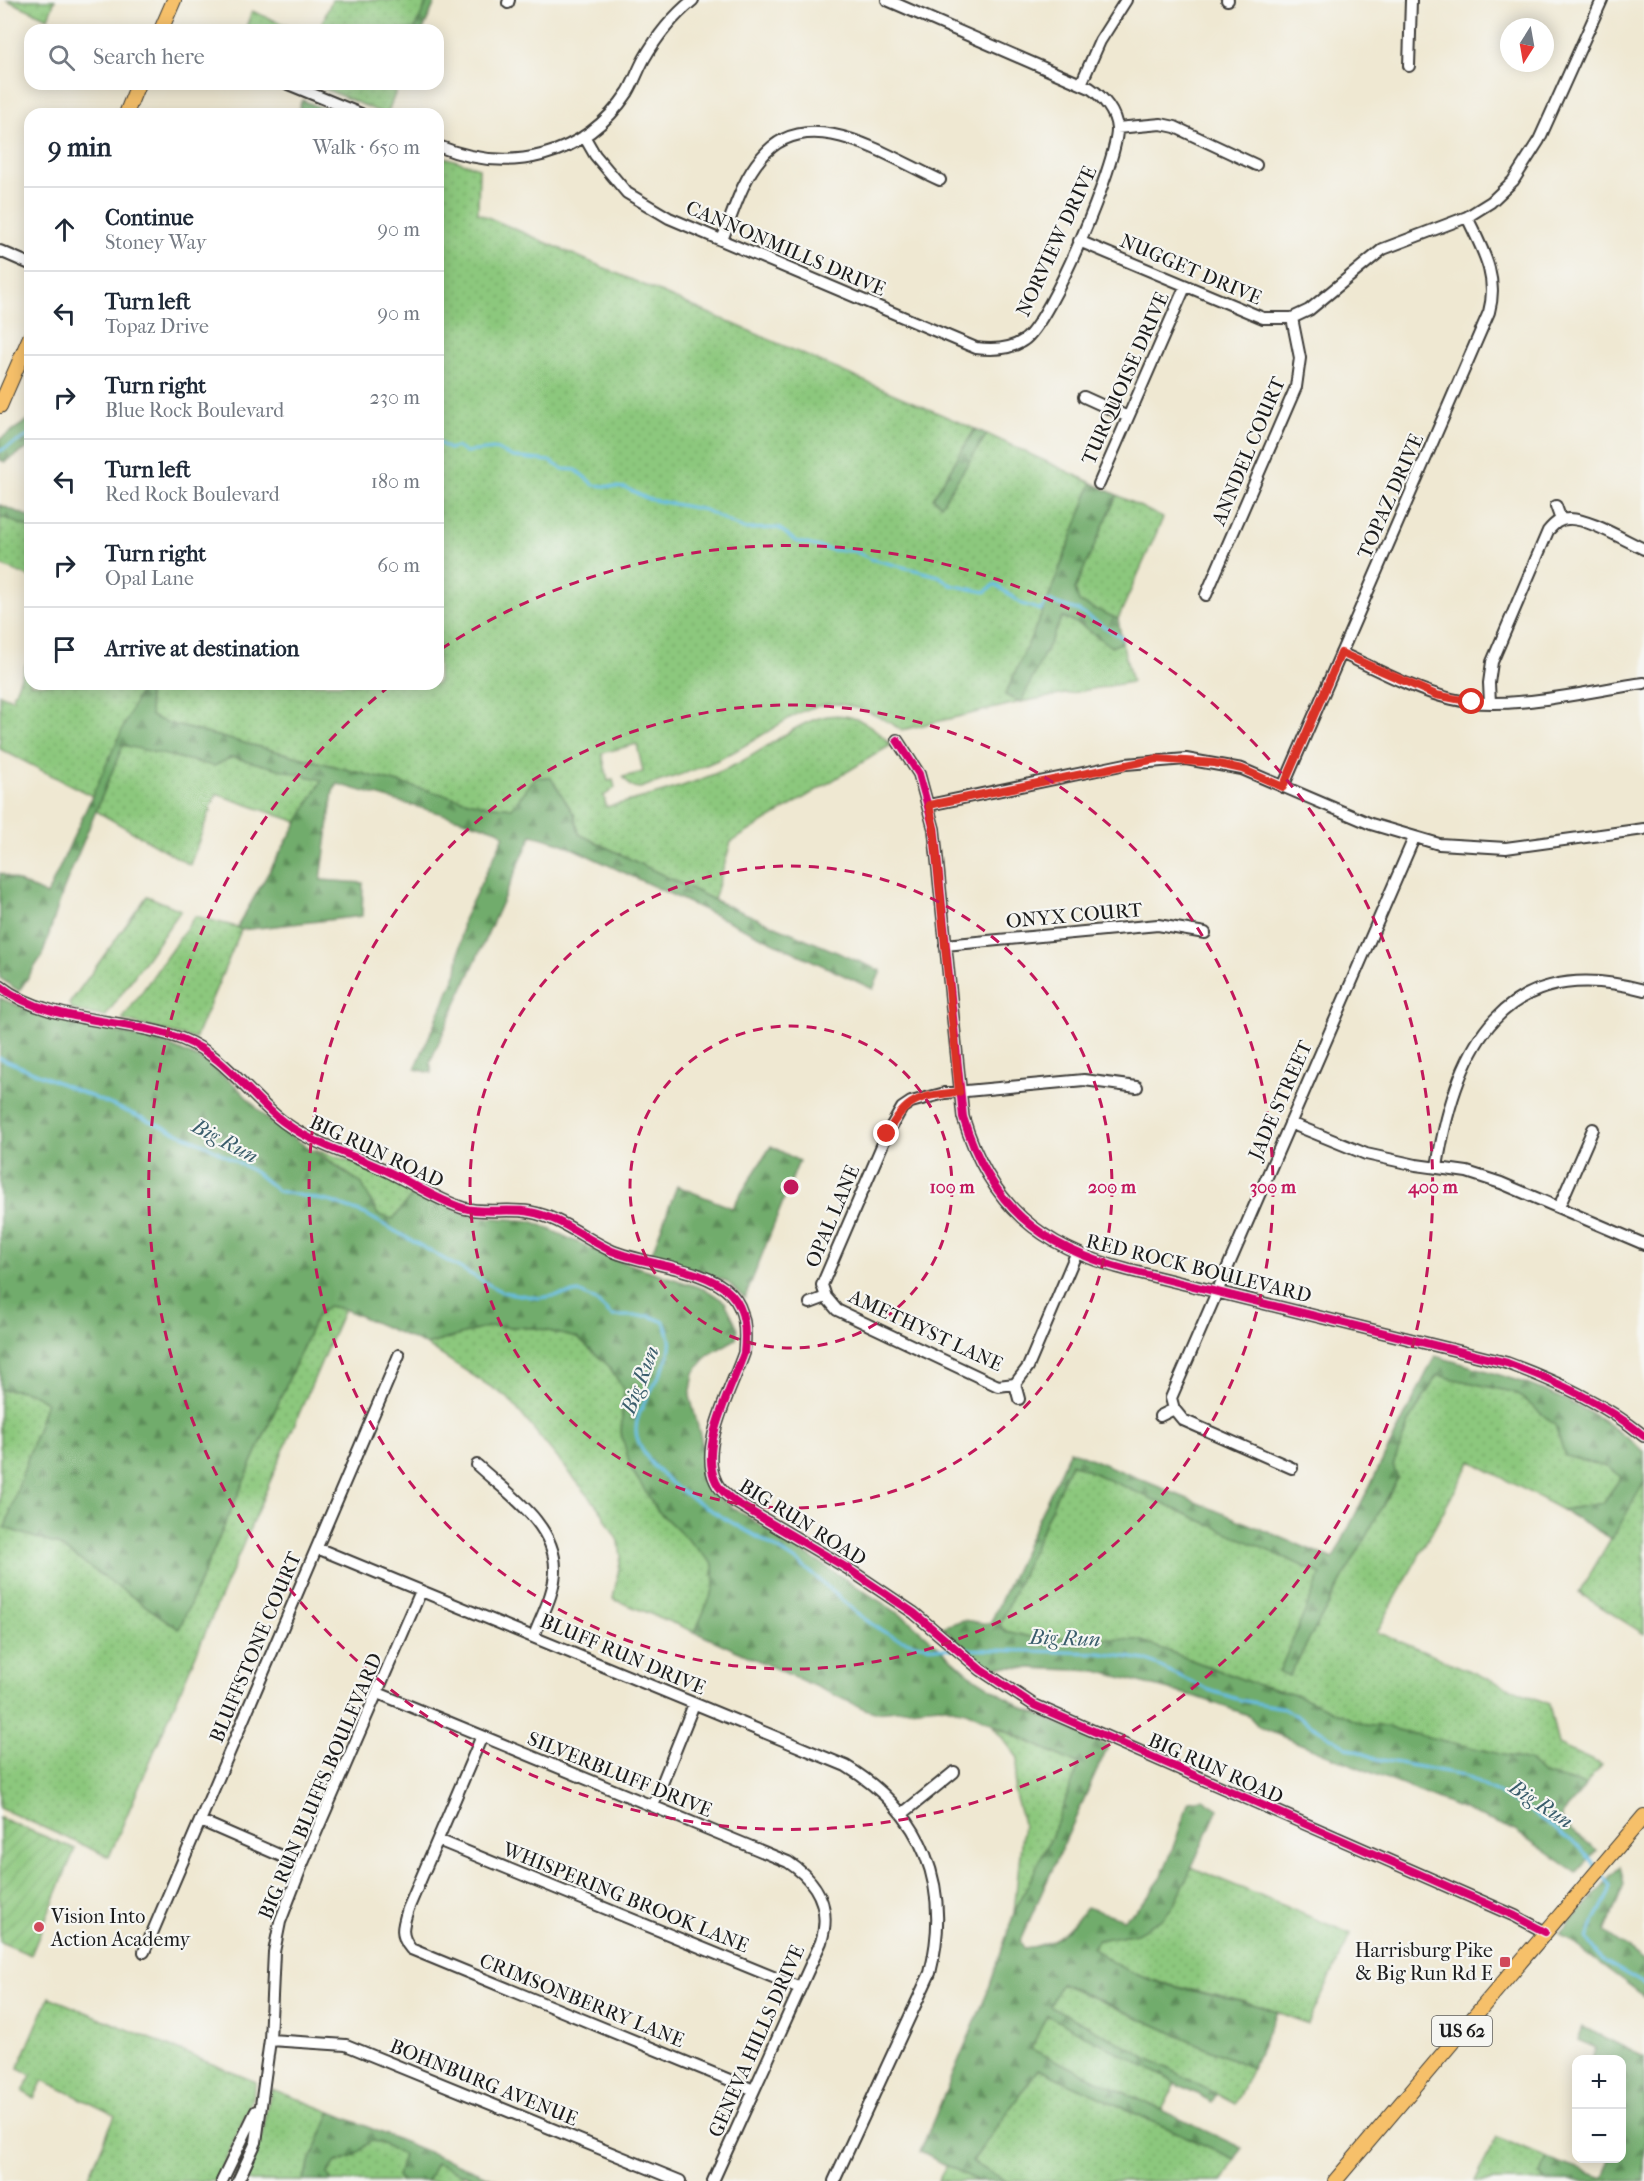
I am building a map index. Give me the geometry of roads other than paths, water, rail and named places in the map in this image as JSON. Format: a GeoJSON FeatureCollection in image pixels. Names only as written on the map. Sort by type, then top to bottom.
{"type":"FeatureCollection","features":[{"type":"Feature","properties":{"kind":"main road"},"geometry":{"type":"LineString","coordinates":[[164,24],[174,0]]}},
{"type":"Feature","properties":{"kind":"main road"},"geometry":{"type":"LineString","coordinates":[[128,108],[136,90]]}},
{"type":"Feature","properties":{"kind":"main road"},"geometry":{"type":"LineString","coordinates":[[0,406],[24,351]]}},
{"type":"Feature","properties":{"kind":"main road","name":"US 62"},"geometry":{"type":"LineString","coordinates":[[1335,2181],[1644,1816]]}},
{"type":"Feature","properties":{"kind":"street"},"geometry":{"type":"LineString","coordinates":[[444,148],[484,159],[518,160],[561,149],[584,136],[609,117],[629,91],[659,34],[676,13],[693,0]]}},
{"type":"Feature","properties":{"kind":"street"},"geometry":{"type":"LineString","coordinates":[[888,0],[1081,84],[1103,100],[1115,118],[1117,128],[1161,124],[1175,127],[1256,165]]}},
{"type":"Feature","properties":{"kind":"street"},"geometry":{"type":"LineString","coordinates":[[1081,84],[1100,41],[1126,0]]}},
{"type":"Feature","properties":{"kind":"street"},"geometry":{"type":"LineString","coordinates":[[1409,66],[1411,0]]}},
{"type":"Feature","properties":{"kind":"street"},"geometry":{"type":"LineString","coordinates":[[1292,318],[1325,300],[1360,266],[1383,249],[1467,217],[1491,202],[1513,181],[1539,140],[1602,0]]}},
{"type":"Feature","properties":{"kind":"street"},"geometry":{"type":"LineString","coordinates":[[303,90],[346,108]]}},
{"type":"Feature","properties":{"kind":"street","name":"NORVIEW DRIVE"},"geometry":{"type":"LineString","coordinates":[[1001,349],[1024,340],[1040,324],[1079,241],[1112,162],[1117,128]]}},
{"type":"Feature","properties":{"kind":"street"},"geometry":{"type":"LineString","coordinates":[[722,240],[750,174],[760,158],[773,145],[807,131],[843,136],[940,180]]}},
{"type":"Feature","properties":{"kind":"street","name":"CANNONMILLS DRIVE"},"geometry":{"type":"LineString","coordinates":[[584,136],[595,155],[627,193],[669,218],[964,344],[989,350],[1001,349]]}},
{"type":"Feature","properties":{"kind":"street","name":"TOPAZ DRIVE"},"geometry":{"type":"LineString","coordinates":[[1283,787],[1489,312],[1493,297],[1491,269],[1467,217]]}},
{"type":"Feature","properties":{"kind":"street","name":"NUGGET DRIVE"},"geometry":{"type":"LineString","coordinates":[[1079,241],[1263,318],[1292,318]]}},
{"type":"Feature","properties":{"kind":"street"},"geometry":{"type":"LineString","coordinates":[[0,250],[24,261]]}},
{"type":"Feature","properties":{"kind":"street","name":"TURQUOISE DRIVE"},"geometry":{"type":"LineString","coordinates":[[1099,484],[1185,287]]}},
{"type":"Feature","properties":{"kind":"street","name":"ANNDEL COURT"},"geometry":{"type":"LineString","coordinates":[[1206,595],[1296,387],[1300,358],[1292,318]]}},
{"type":"Feature","properties":{"kind":"street"},"geometry":{"type":"LineString","coordinates":[[1084,397],[1128,417]]}},
{"type":"Feature","properties":{"kind":"street"},"geometry":{"type":"LineString","coordinates":[[1556,506],[1562,520]]}},
{"type":"Feature","properties":{"kind":"street"},"geometry":{"type":"LineString","coordinates":[[1490,703],[1488,683],[1492,662],[1548,531],[1562,520],[1580,520],[1644,549]]}},
{"type":"Feature","properties":{"kind":"street"},"geometry":{"type":"LineString","coordinates":[[1341,653],[1436,695],[1469,702],[1490,703],[1644,683]]}},
{"type":"Feature","properties":{"kind":"street","name":"RED ROCK BOULEVARD"},"geometry":{"type":"LineString","coordinates":[[897,740],[919,774],[934,829],[963,1117],[973,1150],[990,1181],[1009,1206],[1031,1227],[1052,1242],[1102,1263],[1507,1363],[1541,1376],[1596,1403],[1644,1436]]}},
{"type":"Feature","properties":{"kind":"street"},"geometry":{"type":"LineString","coordinates":[[929,805],[1156,759],[1214,763],[1242,769],[1371,824],[1414,838],[1466,847],[1506,848],[1644,829]]}},
{"type":"Feature","properties":{"kind":"street","name":"JADE STREET"},"geometry":{"type":"LineString","coordinates":[[1174,1410],[1171,1398],[1414,838]]}},
{"type":"Feature","properties":{"kind":"street","name":"ONYX COURT"},"geometry":{"type":"LineString","coordinates":[[945,945],[1158,925],[1205,933]]}},
{"type":"Feature","properties":{"kind":"street"},"geometry":{"type":"LineString","coordinates":[[1437,1167],[1445,1121],[1476,1043],[1489,1023],[1507,1006],[1542,989],[1565,985],[1596,982],[1644,990]]}},
{"type":"Feature","properties":{"kind":"street","name":"BIG RUN ROAD"},"geometry":{"type":"LineString","coordinates":[[0,986],[20,998],[47,1008],[164,1034],[195,1045],[225,1066],[275,1116],[297,1132],[323,1147],[390,1173],[445,1201],[472,1210],[532,1212],[564,1225],[611,1250],[706,1278],[725,1288],[738,1304],[746,1332],[744,1353],[720,1413],[711,1450],[712,1471],[720,1489],[751,1513],[847,1568],[934,1630],[981,1670],[1034,1706],[1515,1916],[1545,1932]]}},
{"type":"Feature","properties":{"kind":"street","name":"OPAL LANE"},"geometry":{"type":"LineString","coordinates":[[826,1297],[822,1285],[896,1116],[911,1102],[959,1092],[1084,1080],[1137,1088]]}},
{"type":"Feature","properties":{"kind":"street"},"geometry":{"type":"LineString","coordinates":[[1290,1123],[1366,1154],[1467,1172],[1501,1183],[1644,1244]]}},
{"type":"Feature","properties":{"kind":"street"},"geometry":{"type":"LineString","coordinates":[[1559,1207],[1593,1129]]}},
{"type":"Feature","properties":{"kind":"street","name":"AMETHYST LANE"},"geometry":{"type":"LineString","coordinates":[[826,1297],[837,1310],[998,1386],[1015,1384],[1028,1367],[1076,1254]]}},
{"type":"Feature","properties":{"kind":"street"},"geometry":{"type":"LineString","coordinates":[[810,1303],[826,1297]]}},
{"type":"Feature","properties":{"kind":"street","name":"BLUFFSTONE COURT"},"geometry":{"type":"LineString","coordinates":[[144,1952],[399,1355]]}},
{"type":"Feature","properties":{"kind":"street"},"geometry":{"type":"LineString","coordinates":[[1015,1384],[1019,1399]]}},
{"type":"Feature","properties":{"kind":"street"},"geometry":{"type":"LineString","coordinates":[[1160,1416],[1174,1410],[1184,1420],[1292,1468]]}},
{"type":"Feature","properties":{"kind":"street"},"geometry":{"type":"LineString","coordinates":[[477,1465],[534,1517],[552,1548],[555,1570],[552,1591],[534,1636]]}},
{"type":"Feature","properties":{"kind":"street","name":"BLUFF RUN DRIVE"},"geometry":{"type":"LineString","coordinates":[[317,1548],[846,1766],[866,1779],[902,1814],[921,1844],[932,1871],[939,1920],[936,1950],[930,1973],[834,2181]]}},
{"type":"Feature","properties":{"kind":"street","name":"BIG RUN BLUFFS BOULEVARD"},"geometry":{"type":"LineString","coordinates":[[238,2181],[256,2142],[259,2105],[270,2040],[274,1952],[280,1922],[302,1865],[421,1591]]}},
{"type":"Feature","properties":{"kind":"street","name":"SILVERBLUFF DRIVE"},"geometry":{"type":"LineString","coordinates":[[378,1693],[788,1862],[804,1873],[815,1886],[822,1899],[825,1913]]}},
{"type":"Feature","properties":{"kind":"street"},"geometry":{"type":"LineString","coordinates":[[653,1806],[694,1704]]}},
{"type":"Feature","properties":{"kind":"street"},"geometry":{"type":"LineString","coordinates":[[438,1840],[482,1736]]}},
{"type":"Feature","properties":{"kind":"street"},"geometry":{"type":"LineString","coordinates":[[902,1814],[954,1772]]}},
{"type":"Feature","properties":{"kind":"street"},"geometry":{"type":"LineString","coordinates":[[201,1821],[302,1865]]}},
{"type":"Feature","properties":{"kind":"street","name":"CRIMSONBERRY LANE"},"geometry":{"type":"LineString","coordinates":[[438,1840],[402,1928],[403,1935],[411,1949],[754,2090]]}},
{"type":"Feature","properties":{"kind":"street","name":"WHISPERING BROOK LANE"},"geometry":{"type":"LineString","coordinates":[[438,1840],[801,1988]]}},
{"type":"Feature","properties":{"kind":"street","name":"GENEVA HILLS DRIVE"},"geometry":{"type":"LineString","coordinates":[[712,2181],[801,1988],[823,1935],[825,1913]]}},
{"type":"Feature","properties":{"kind":"street","name":"BOHNBURG AVENUE"},"geometry":{"type":"LineString","coordinates":[[270,2040],[346,2045],[680,2181]]}},
{"type":"Feature","properties":{"kind":"street","name":"BIG RUN BLUFFS BOULEVARD"},"geometry":{"type":"LineString","coordinates":[[222,2181],[259,2105]]}},
{"type":"Feature","properties":{"kind":"waterway"},"geometry":{"type":"LineString","coordinates":[[0,451],[24,438]]}},
{"type":"Feature","properties":{"kind":"waterway"},"geometry":{"type":"LineString","coordinates":[[444,446],[449,449],[456,447],[465,452],[495,449],[513,457],[549,461],[563,469],[576,470],[594,485],[626,488],[648,499],[705,510],[743,529],[779,528],[795,541],[832,550],[854,551],[871,559],[939,576],[951,585],[985,592],[995,584],[1022,604],[1041,610],[1048,601],[1077,610],[1123,638]]}},
{"type":"Feature","properties":{"kind":"waterway","name":"Big Run"},"geometry":{"type":"LineString","coordinates":[[0,1058],[204,1144],[255,1172],[278,1191],[332,1202],[365,1214],[502,1292],[539,1298],[579,1292],[596,1301],[612,1316],[650,1316],[664,1322],[670,1339],[669,1351],[639,1414],[636,1426],[637,1437],[647,1458],[664,1477],[685,1494],[785,1553],[874,1626],[894,1637],[910,1642],[952,1649]]}},
{"type":"Feature","properties":{"kind":"waterway","name":"Big Run"},"geometry":{"type":"LineString","coordinates":[[961,1649],[1100,1653],[1146,1660],[1209,1690],[1240,1700],[1284,1708],[1347,1747],[1377,1759],[1463,1775],[1529,1810],[1581,1848],[1596,1867]]}},
{"type":"Feature","properties":{"kind":"waterway","name":"Big Run"},"geometry":{"type":"LineString","coordinates":[[1602,1874],[1611,1886],[1587,1939],[1604,1961],[1644,1984]]}},
{"type":"Feature","properties":{"kind":"place","name":"Vision Into Action Academy"},"geometry":{"type":"Point","coordinates":[39,1927]}},
{"type":"Feature","properties":{"kind":"place","name":"Harrisburg Pike & Big Run Rd E"},"geometry":{"type":"Point","coordinates":[1505,1962]}}]}
